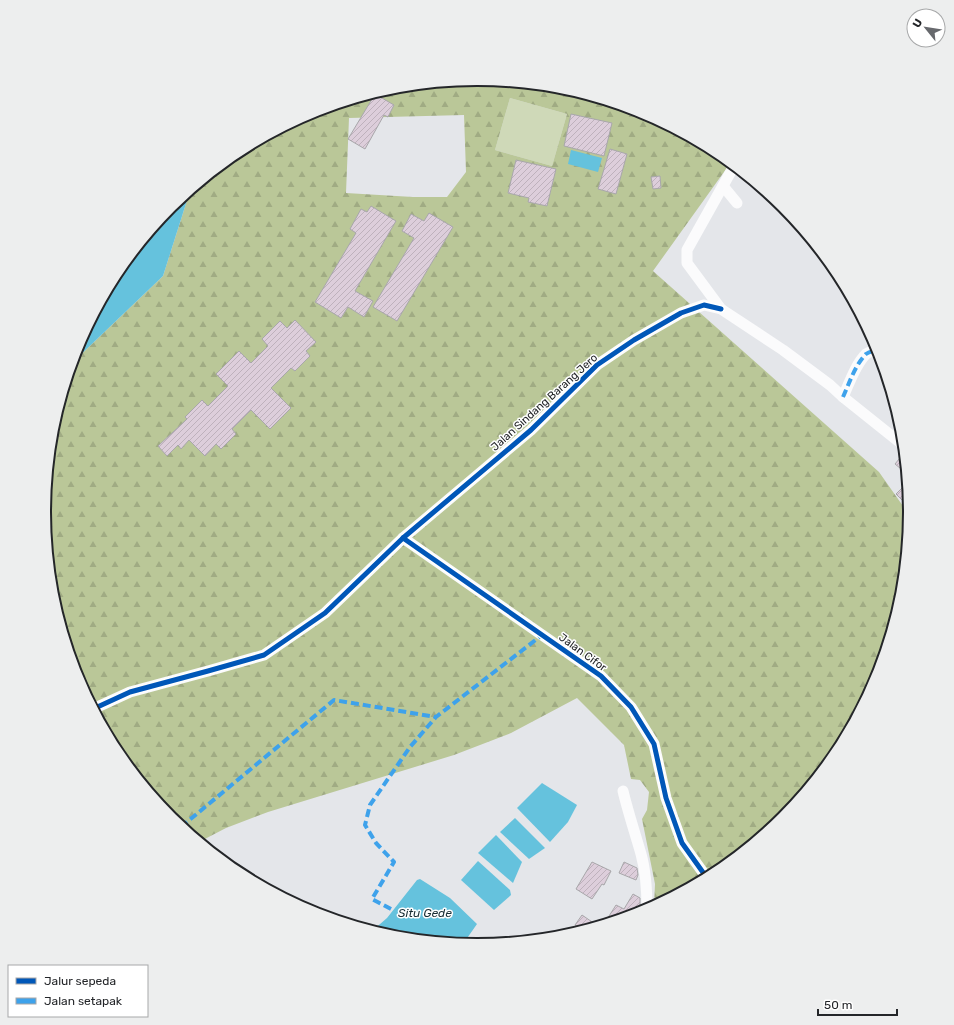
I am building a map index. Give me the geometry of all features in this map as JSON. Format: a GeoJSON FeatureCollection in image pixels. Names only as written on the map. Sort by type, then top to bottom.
{"type":"FeatureCollection","features":[{"type":"Feature","properties":{"kind":"street"},"geometry":{"type":"LineString","coordinates":[[731,171],[687,250],[686,263],[716,307],[783,350],[830,385],[897,440]]}},
{"type":"Feature","properties":{"kind":"street"},"geometry":{"type":"LineString","coordinates":[[723,186],[737,203]]}},
{"type":"Feature","properties":{"kind":"street","name":"Jalan Sindang Barang Jero"},"geometry":{"type":"LineString","coordinates":[[98,707],[130,692],[264,655],[325,614],[403,538],[531,430],[597,365],[634,340],[681,313],[704,305],[716,307]]}},
{"type":"Feature","properties":{"kind":"street"},"geometry":{"type":"LineString","coordinates":[[843,397],[857,367],[866,355],[872,351]]}},
{"type":"Feature","properties":{"kind":"street","name":"Jalan Cifor"},"geometry":{"type":"LineString","coordinates":[[403,538],[601,676],[631,707],[654,744],[666,798],[682,844],[703,873]]}},
{"type":"Feature","properties":{"kind":"street"},"geometry":{"type":"LineString","coordinates":[[623,791],[641,855],[647,893],[647,903]]}},
{"type":"Feature","properties":{"kind":"green space"},"geometry":{"type":"Polygon","coordinates":[[[477,86],[533,90],[560,95],[614,109],[640,119],[665,130],[714,158],[727,168],[653,271],[879,472],[903,506],[902,540],[895,596],[880,649],[871,676],[846,726],[815,772],[778,814],[758,833],[714,867],[654,900],[655,884],[642,819],[647,810],[649,792],[640,780],[631,779],[624,745],[577,698],[511,733],[454,755],[268,812],[226,828],[204,839],[176,814],[139,772],[108,725],[95,701],[83,676],[66,623],[59,596],[52,540],[52,485],[59,429],[81,354],[163,276],[187,201],[196,192],[240,158],[289,130],[340,109],[394,95],[421,90],[477,86]],[[510,98],[495,150],[552,166],[567,114],[510,98]],[[464,115],[349,118],[346,193],[413,197],[447,197],[466,172],[464,115]]]}},
{"type":"Feature","properties":{"kind":"green space"},"geometry":{"type":"Polygon","coordinates":[[[510,98],[567,114],[552,166],[495,150],[510,98]]]}},
{"type":"Feature","properties":{"kind":"water"},"geometry":{"type":"Polygon","coordinates":[[[571,150],[602,158],[598,172],[568,164],[571,150]]]}},
{"type":"Feature","properties":{"kind":"water"},"geometry":{"type":"Polygon","coordinates":[[[187,201],[163,276],[81,354],[108,299],[123,276],[139,253],[187,201]]]}},
{"type":"Feature","properties":{"kind":"water"},"geometry":{"type":"Polygon","coordinates":[[[542,783],[577,805],[568,822],[550,842],[517,808],[542,783]]]}},
{"type":"Feature","properties":{"kind":"water"},"geometry":{"type":"Polygon","coordinates":[[[515,818],[545,848],[529,859],[500,832],[515,818]]]}},
{"type":"Feature","properties":{"kind":"water"},"geometry":{"type":"Polygon","coordinates":[[[496,835],[522,862],[513,883],[478,853],[496,835]]]}},
{"type":"Feature","properties":{"kind":"water"},"geometry":{"type":"Polygon","coordinates":[[[478,861],[510,890],[511,895],[494,910],[461,880],[478,861]]]}},
{"type":"Feature","properties":{"kind":"water","name":"Situ Gede"},"geometry":{"type":"Polygon","coordinates":[[[420,879],[450,898],[477,924],[467,938],[421,935],[377,926],[387,918],[417,880],[420,879]]]}},
{"type":"Feature","properties":{"kind":"building"},"geometry":{"type":"Polygon","coordinates":[[[382,98],[394,105],[388,117],[384,115],[365,149],[348,139],[371,100],[382,98]]]}},
{"type":"Feature","properties":{"kind":"building"},"geometry":{"type":"Polygon","coordinates":[[[571,114],[612,123],[604,156],[564,146],[571,114]]]}},
{"type":"Feature","properties":{"kind":"building"},"geometry":{"type":"Polygon","coordinates":[[[610,149],[627,154],[616,194],[598,189],[610,149]]]}},
{"type":"Feature","properties":{"kind":"building"},"geometry":{"type":"Polygon","coordinates":[[[516,160],[556,169],[547,206],[528,202],[529,198],[508,193],[516,160]]]}},
{"type":"Feature","properties":{"kind":"building"},"geometry":{"type":"Polygon","coordinates":[[[660,176],[661,188],[653,189],[651,177],[660,176]]]}},
{"type":"Feature","properties":{"kind":"building"},"geometry":{"type":"Polygon","coordinates":[[[371,206],[396,221],[355,291],[373,301],[364,317],[348,307],[341,318],[315,302],[356,233],[350,229],[361,209],[367,212],[371,206]]]}},
{"type":"Feature","properties":{"kind":"building"},"geometry":{"type":"Polygon","coordinates":[[[429,213],[453,227],[397,321],[373,307],[414,238],[402,231],[411,214],[424,221],[429,213]]]}},
{"type":"Feature","properties":{"kind":"building"},"geometry":{"type":"Polygon","coordinates":[[[295,320],[316,342],[306,351],[310,356],[295,371],[291,368],[271,388],[291,408],[270,429],[251,410],[232,429],[236,434],[221,449],[216,444],[205,456],[189,440],[181,449],[178,445],[167,456],[158,446],[187,419],[185,417],[202,400],[208,406],[228,386],[216,374],[239,351],[251,363],[268,346],[262,339],[280,321],[287,328],[295,320]]]}},
{"type":"Feature","properties":{"kind":"building"},"geometry":{"type":"Polygon","coordinates":[[[899,459],[900,468],[895,464],[899,459]]]}},
{"type":"Feature","properties":{"kind":"building"},"geometry":{"type":"Polygon","coordinates":[[[902,488],[903,501],[896,494],[902,488]]]}},
{"type":"Feature","properties":{"kind":"building"},"geometry":{"type":"Polygon","coordinates":[[[592,862],[611,871],[604,885],[602,884],[592,899],[576,889],[592,862]]]}},
{"type":"Feature","properties":{"kind":"building"},"geometry":{"type":"Polygon","coordinates":[[[624,862],[637,868],[638,875],[636,880],[619,873],[624,862]]]}},
{"type":"Feature","properties":{"kind":"building"},"geometry":{"type":"Polygon","coordinates":[[[633,894],[640,898],[640,906],[608,918],[616,905],[624,909],[633,894]]]}},
{"type":"Feature","properties":{"kind":"building"},"geometry":{"type":"Polygon","coordinates":[[[582,915],[593,922],[577,926],[575,925],[582,915]]]}},
{"type":"Feature","properties":{"kind":"marked path"},"geometry":{"type":"LineString","coordinates":[[843,397],[862,358],[872,351]]}},
{"type":"Feature","properties":{"kind":"marked path"},"geometry":{"type":"LineString","coordinates":[[391,909],[372,899],[394,862],[376,843],[365,825],[370,805],[410,747],[436,717],[542,635]]}},
{"type":"Feature","properties":{"kind":"marked path"},"geometry":{"type":"LineString","coordinates":[[186,823],[334,700],[436,717]]}},
{"type":"Feature","properties":{"kind":"cycle path"},"geometry":{"type":"LineString","coordinates":[[98,707],[130,692],[264,655],[325,613],[403,538],[531,430],[597,365],[634,340],[681,313],[704,305],[721,309]]}},
{"type":"Feature","properties":{"kind":"cycle path"},"geometry":{"type":"LineString","coordinates":[[403,538],[601,676],[631,707],[654,744],[666,798],[682,843],[704,873]]}}]}
